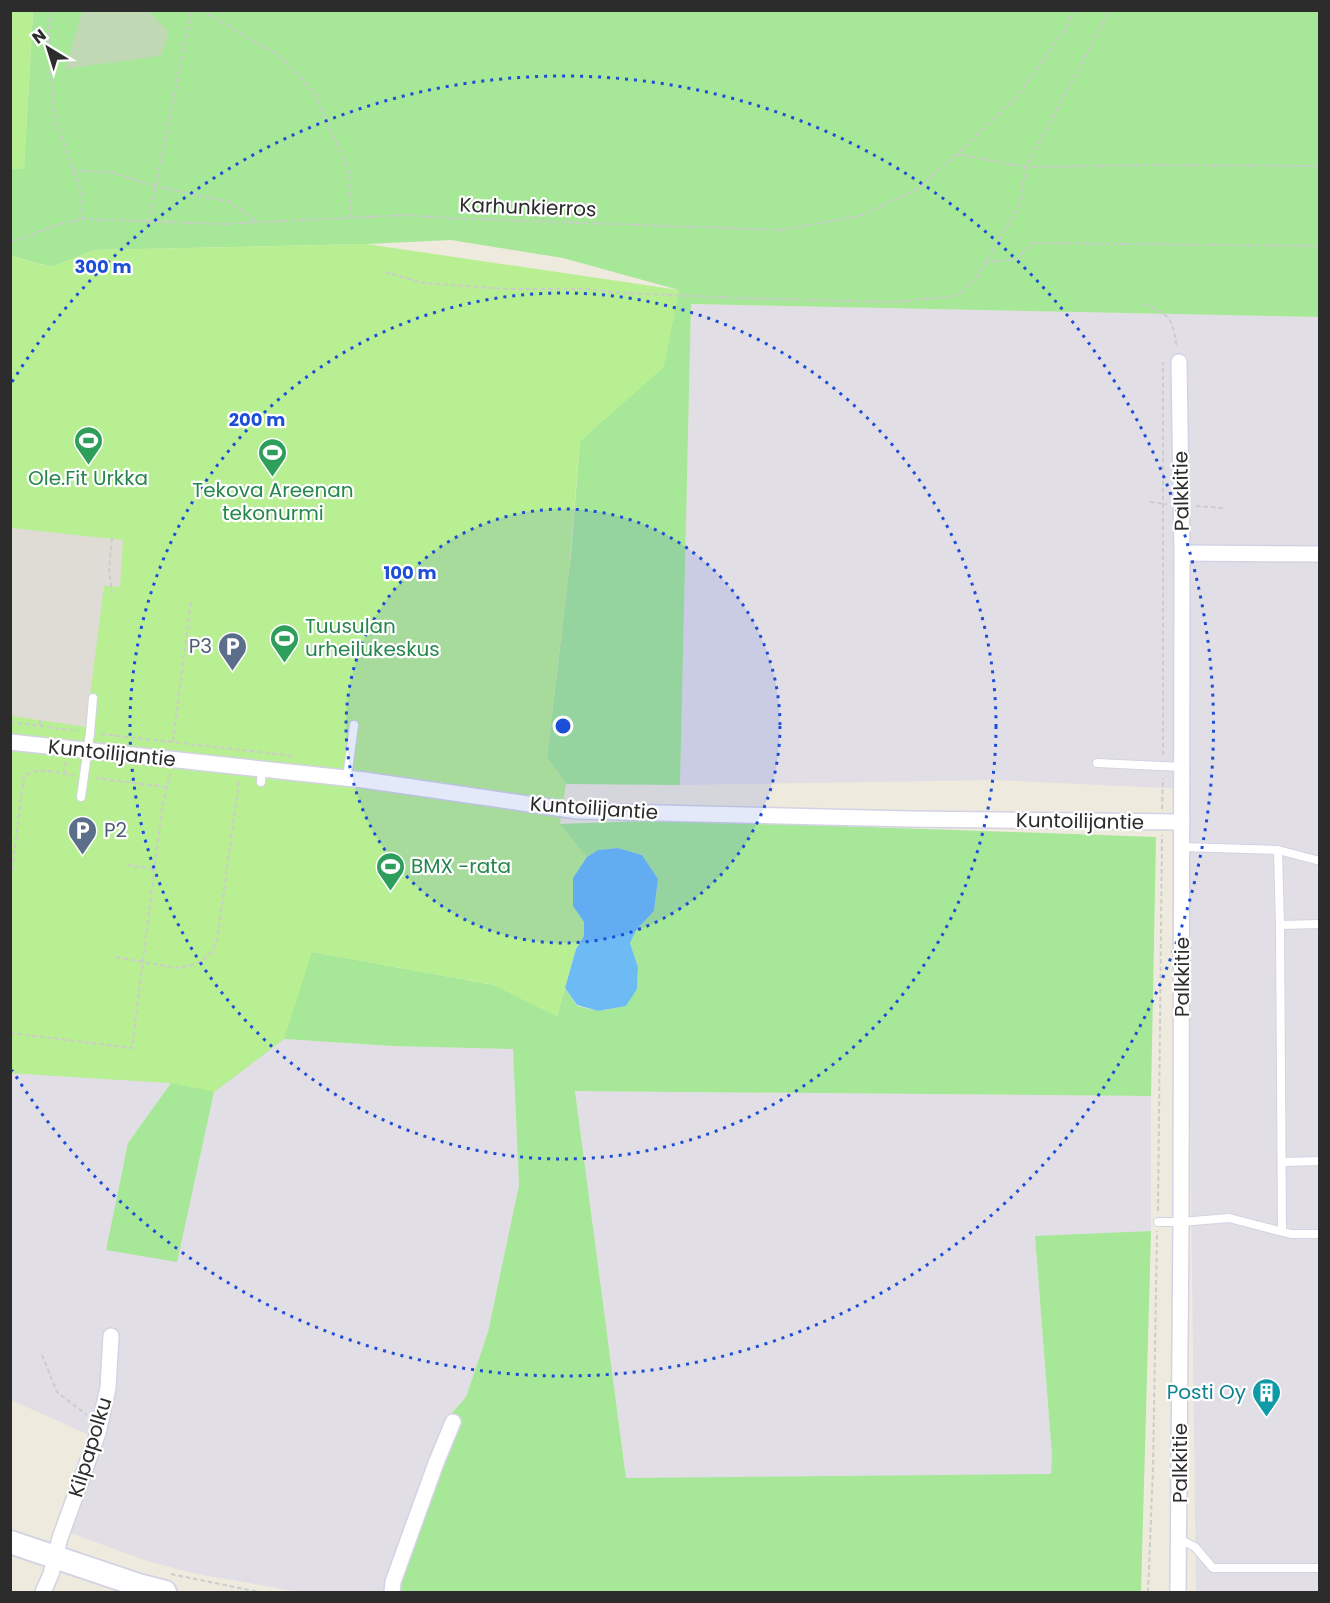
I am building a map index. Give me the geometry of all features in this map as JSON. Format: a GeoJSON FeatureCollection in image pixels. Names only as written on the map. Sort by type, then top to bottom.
{"type":"FeatureCollection","features":[{"type":"Feature","properties":{"kind":"street","name":"Palkkitie"},"geometry":{"type":"LineString","coordinates":[[1178,1593],[1182,847],[1182,553],[1179,362]]}},
{"type":"Feature","properties":{"kind":"street"},"geometry":{"type":"LineString","coordinates":[[1182,553],[1320,554]]}},
{"type":"Feature","properties":{"kind":"street","name":"Kuntoilijantie"},"geometry":{"type":"LineString","coordinates":[[10,742],[87,750],[262,776],[347,778],[577,811],[909,819],[1182,822]]}},
{"type":"Feature","properties":{"kind":"street","name":"Kilpapolku"},"geometry":{"type":"LineString","coordinates":[[43,1593],[51,1574],[60,1538],[98,1433],[108,1388],[111,1336]]}},
{"type":"Feature","properties":{"kind":"street"},"geometry":{"type":"LineString","coordinates":[[392,1593],[393,1582],[453,1422]]}},
{"type":"Feature","properties":{"kind":"street"},"geometry":{"type":"LineString","coordinates":[[12,1543],[138,1585],[163,1582]]}},
{"type":"Feature","properties":{"kind":"lane"},"geometry":{"type":"LineString","coordinates":[[81,797],[93,698]]}},
{"type":"Feature","properties":{"kind":"lane"},"geometry":{"type":"LineString","coordinates":[[347,778],[354,725]]}},
{"type":"Feature","properties":{"kind":"lane"},"geometry":{"type":"LineString","coordinates":[[1097,763],[1182,767]]}},
{"type":"Feature","properties":{"kind":"lane"},"geometry":{"type":"LineString","coordinates":[[1182,847],[1278,850],[1320,861]]}},
{"type":"Feature","properties":{"kind":"lane"},"geometry":{"type":"LineString","coordinates":[[1278,850],[1282,1231]]}},
{"type":"Feature","properties":{"kind":"lane"},"geometry":{"type":"LineString","coordinates":[[1280,925],[1320,924]]}},
{"type":"Feature","properties":{"kind":"lane"},"geometry":{"type":"LineString","coordinates":[[1282,1162],[1320,1161]]}},
{"type":"Feature","properties":{"kind":"lane"},"geometry":{"type":"LineString","coordinates":[[1158,1222],[1228,1218],[1292,1234],[1320,1234]]}},
{"type":"Feature","properties":{"kind":"lane"},"geometry":{"type":"LineString","coordinates":[[1179,1539],[1195,1547],[1213,1568],[1320,1569]]}},
{"type":"Feature","properties":{"kind":"path"},"geometry":{"type":"LineString","coordinates":[[51,10],[48,31],[54,115],[82,195],[82,219]]}},
{"type":"Feature","properties":{"kind":"path"},"geometry":{"type":"LineString","coordinates":[[147,222],[192,10]]}},
{"type":"Feature","properties":{"kind":"path"},"geometry":{"type":"LineString","coordinates":[[201,10],[283,58],[316,96],[348,170],[351,217]]}},
{"type":"Feature","properties":{"kind":"path","name":"Karhunkierros"},"geometry":{"type":"LineString","coordinates":[[10,241],[82,219],[222,224],[407,215],[782,230],[860,216],[916,190],[1016,98],[1064,30],[1074,10]]}},
{"type":"Feature","properties":{"kind":"path"},"geometry":{"type":"LineString","coordinates":[[385,272],[423,283],[497,288],[586,289],[622,293],[895,302],[955,296],[975,280],[1019,206],[1026,166],[1110,10]]}},
{"type":"Feature","properties":{"kind":"path"},"geometry":{"type":"LineString","coordinates":[[957,154],[1026,166],[1320,167]]}},
{"type":"Feature","properties":{"kind":"path"},"geometry":{"type":"LineString","coordinates":[[73,170],[114,173],[155,186],[230,202],[256,222]]}},
{"type":"Feature","properties":{"kind":"path"},"geometry":{"type":"LineString","coordinates":[[985,262],[1017,259],[1032,243],[1320,246]]}},
{"type":"Feature","properties":{"kind":"path"},"geometry":{"type":"LineString","coordinates":[[1144,304],[1165,313],[1173,327],[1179,362]]}},
{"type":"Feature","properties":{"kind":"path"},"geometry":{"type":"LineString","coordinates":[[1148,1593],[1154,1457],[1158,1222],[1163,765],[1163,362]]}},
{"type":"Feature","properties":{"kind":"path"},"geometry":{"type":"LineString","coordinates":[[112,538],[109,570],[112,593]]}},
{"type":"Feature","properties":{"kind":"path"},"geometry":{"type":"LineString","coordinates":[[173,742],[191,601]]}},
{"type":"Feature","properties":{"kind":"path"},"geometry":{"type":"LineString","coordinates":[[40,720],[40,726]]}},
{"type":"Feature","properties":{"kind":"path"},"geometry":{"type":"LineString","coordinates":[[10,722],[302,757]]}},
{"type":"Feature","properties":{"kind":"path"},"geometry":{"type":"LineString","coordinates":[[10,885],[24,777],[31,771],[39,770],[167,787]]}},
{"type":"Feature","properties":{"kind":"path"},"geometry":{"type":"LineString","coordinates":[[10,1033],[132,1048],[162,808],[170,774]]}},
{"type":"Feature","properties":{"kind":"path"},"geometry":{"type":"LineString","coordinates":[[116,957],[176,968],[202,961],[213,951],[218,935],[239,780]]}},
{"type":"Feature","properties":{"kind":"path"},"geometry":{"type":"LineString","coordinates":[[127,865],[155,869]]}},
{"type":"Feature","properties":{"kind":"path"},"geometry":{"type":"LineString","coordinates":[[42,1355],[57,1392],[85,1413],[98,1433]]}},
{"type":"Feature","properties":{"kind":"path"},"geometry":{"type":"LineString","coordinates":[[163,1582],[201,1581],[259,1593]]}},
{"type":"Feature","properties":{"kind":"shaded area"},"geometry":{"type":"Polygon","coordinates":[[[691,304],[1319,317],[1319,1592],[1196,1592],[1186,789],[996,780],[680,785],[691,304]]]}},
{"type":"Feature","properties":{"kind":"shaded area"},"geometry":{"type":"Polygon","coordinates":[[[11,528],[123,540],[120,587],[104,586],[86,727],[11,716],[11,528]]]}},
{"type":"Feature","properties":{"kind":"shaded area"},"geometry":{"type":"Polygon","coordinates":[[[284,1039],[393,1046],[513,1049],[519,1185],[488,1332],[466,1397],[443,1423],[382,1592],[300,1592],[197,1574],[147,1561],[57,1528],[89,1435],[11,1400],[10,1073],[171,1083],[128,1143],[176,1262],[214,1092],[284,1039]]]}},
{"type":"Feature","properties":{"kind":"shaded area"},"geometry":{"type":"Polygon","coordinates":[[[575,1091],[1151,1096],[1151,1231],[1035,1237],[1052,1456],[1051,1474],[825,1483],[626,1478],[575,1091]]]}},
{"type":"Feature","properties":{"kind":"green space"},"geometry":{"type":"Polygon","coordinates":[[[10,11],[33,11],[24,169],[11,169],[10,11]]]}},
{"type":"Feature","properties":{"kind":"green space"},"geometry":{"type":"Polygon","coordinates":[[[33,11],[1319,11],[1319,317],[691,304],[680,785],[566,784],[547,757],[571,554],[580,441],[663,367],[679,290],[563,258],[451,240],[94,250],[52,267],[11,256],[10,169],[24,168],[33,11]]]}},
{"type":"Feature","properties":{"kind":"green space"},"geometry":{"type":"Polygon","coordinates":[[[82,11],[149,11],[169,32],[161,56],[65,69],[82,11]]]}},
{"type":"Feature","properties":{"kind":"green space","name":"Tuusulan urheilukeskus"},"geometry":{"type":"Polygon","coordinates":[[[366,244],[679,290],[664,367],[580,441],[569,570],[547,757],[566,784],[560,824],[587,857],[573,878],[573,906],[584,922],[584,936],[576,949],[557,1016],[494,985],[312,952],[284,1039],[214,1092],[171,1083],[11,1073],[10,256],[52,267],[94,250],[366,244]]]}},
{"type":"Feature","properties":{"kind":"green space"},"geometry":{"type":"Polygon","coordinates":[[[671,820],[1156,837],[1151,1096],[575,1091],[626,1478],[1051,1474],[1052,1456],[1035,1236],[1151,1231],[1141,1592],[382,1592],[443,1423],[466,1397],[488,1332],[519,1185],[513,1049],[393,1046],[284,1039],[214,1092],[177,1262],[106,1250],[128,1143],[171,1083],[11,1073],[10,1038],[203,932],[494,985],[557,1016],[565,988],[577,1006],[598,1011],[626,1006],[637,988],[638,967],[630,943],[637,929],[654,911],[658,879],[642,855],[618,848],[598,850],[587,857],[559,824],[671,820]]]}},
{"type":"Feature","properties":{"kind":"water"},"geometry":{"type":"Polygon","coordinates":[[[618,848],[642,855],[658,879],[654,911],[637,929],[630,943],[638,967],[637,989],[626,1006],[598,1011],[577,1005],[565,988],[576,949],[584,936],[584,922],[573,906],[573,878],[587,857],[598,850],[618,848]]]}},
{"type":"Feature","properties":{"kind":"place","name":"Ole.Fit Urkka"},"geometry":{"type":"Point","coordinates":[88,466]}},
{"type":"Feature","properties":{"kind":"place","name":"Tekova Areenan tekonurmi"},"geometry":{"type":"Point","coordinates":[273,478]}},
{"type":"Feature","properties":{"kind":"place","name":"Tuusulan urheilukeskus"},"geometry":{"type":"Point","coordinates":[284,664]}},
{"type":"Feature","properties":{"kind":"place","name":"P3"},"geometry":{"type":"Point","coordinates":[233,672]}},
{"type":"Feature","properties":{"kind":"place","name":"P2"},"geometry":{"type":"Point","coordinates":[83,856]}},
{"type":"Feature","properties":{"kind":"place","name":"BMX -rata"},"geometry":{"type":"Point","coordinates":[390,892]}},
{"type":"Feature","properties":{"kind":"place","name":"Posti Oy"},"geometry":{"type":"Point","coordinates":[1267,1418]}}]}
